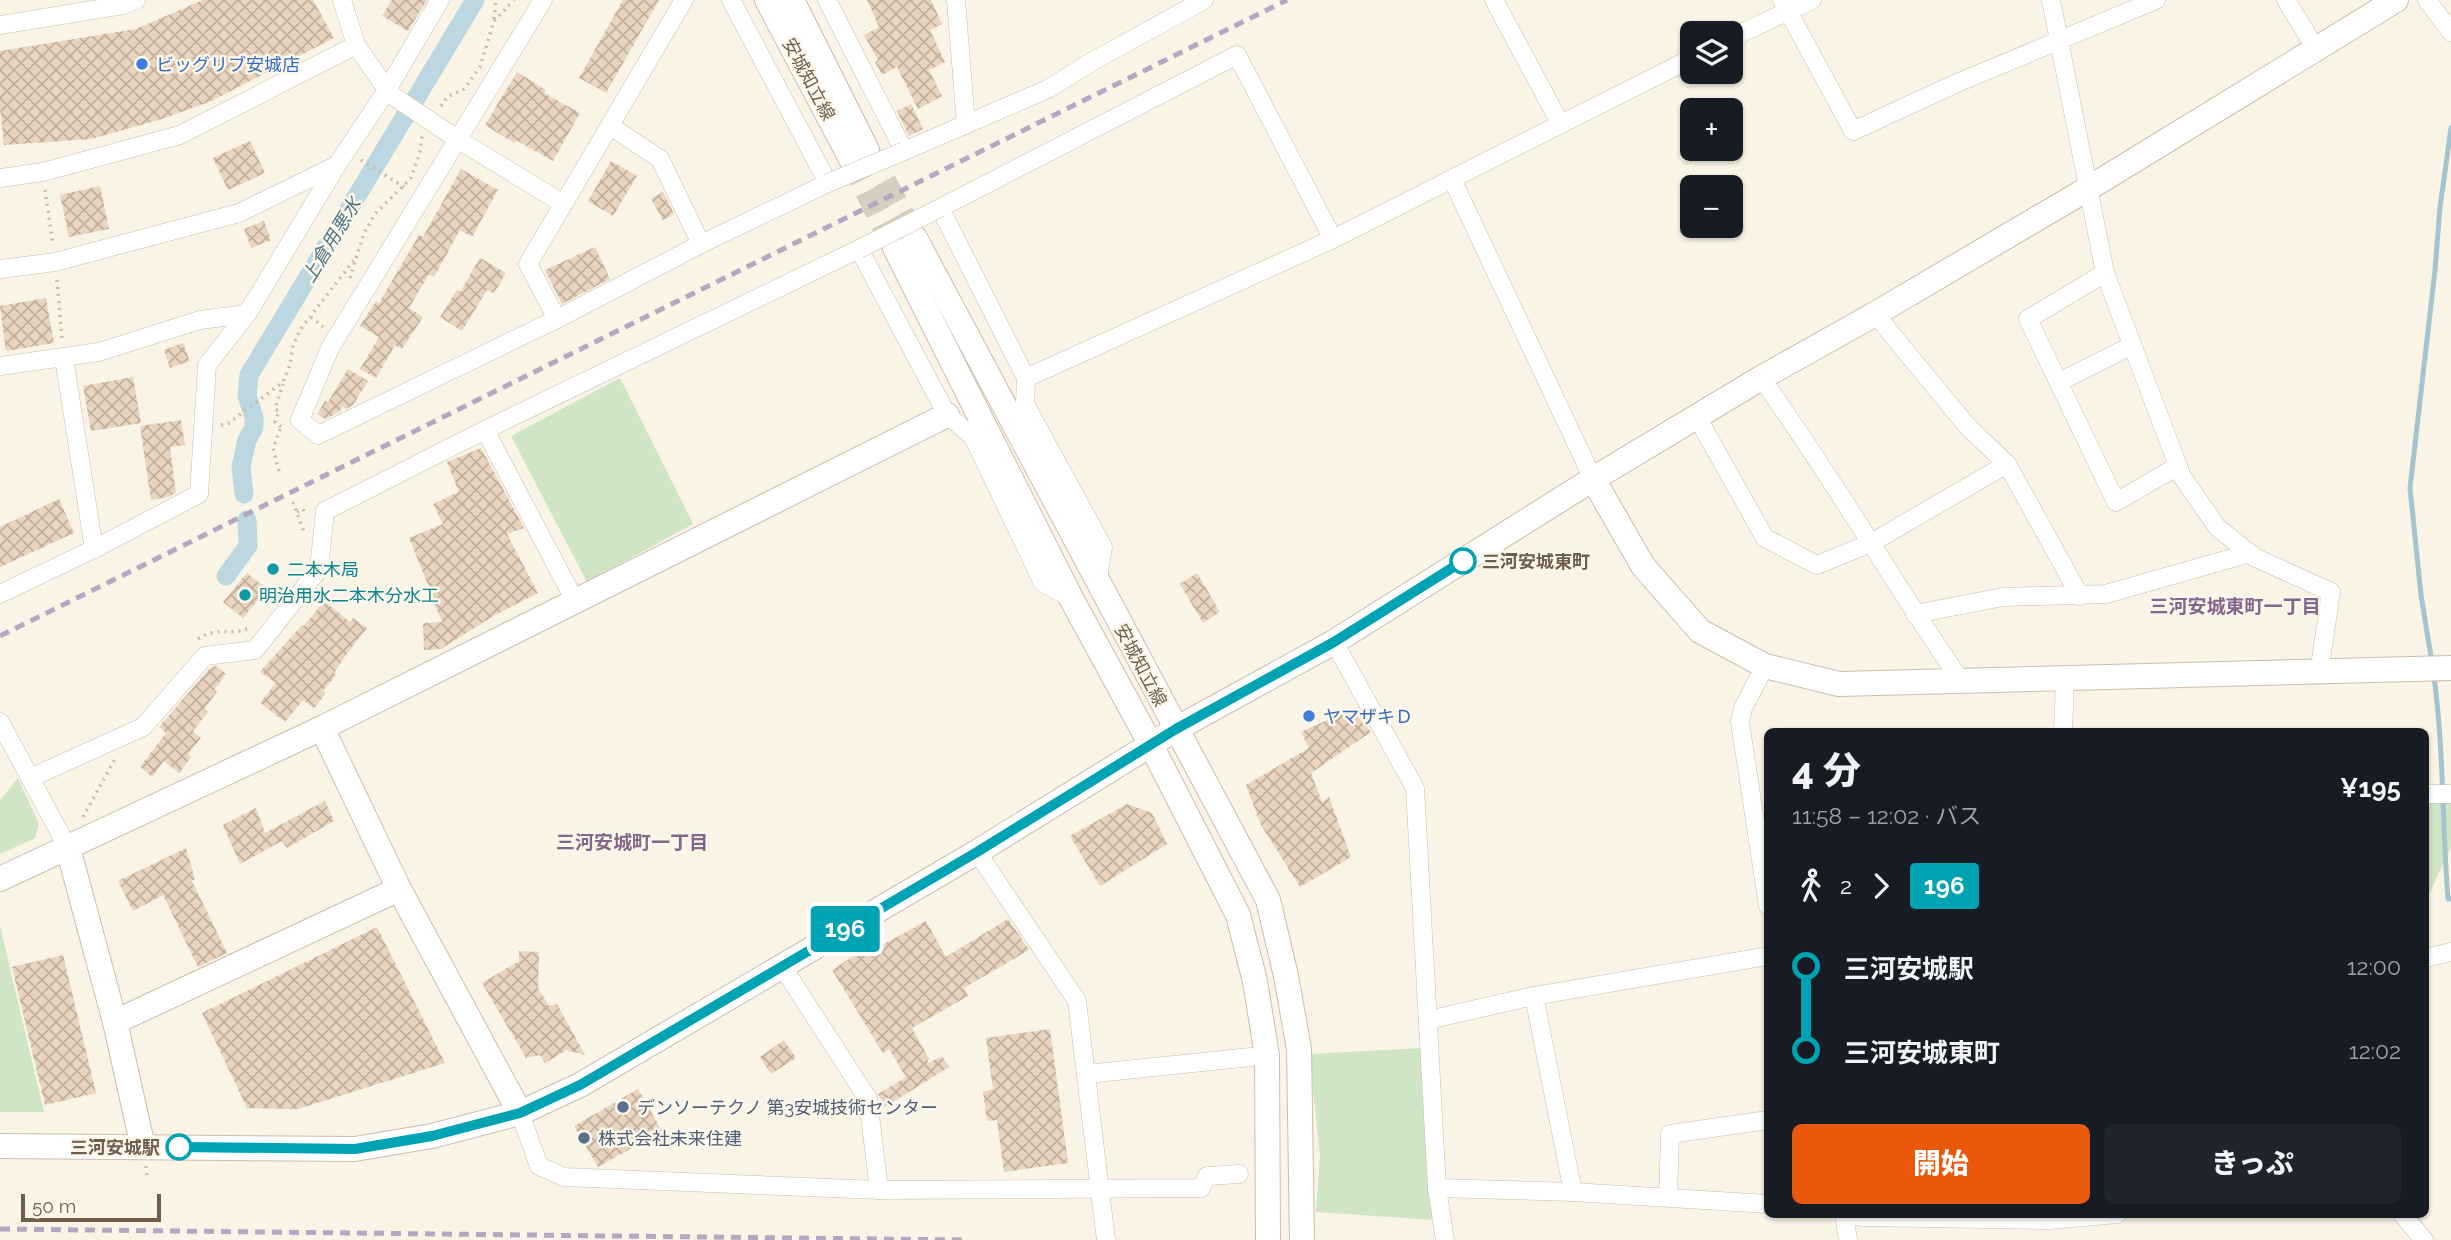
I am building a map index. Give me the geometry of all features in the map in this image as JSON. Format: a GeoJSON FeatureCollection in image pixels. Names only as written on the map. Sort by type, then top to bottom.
{"type":"FeatureCollection","features":[{"type":"Feature","properties":{"kind":"street"},"geometry":{"type":"LineString","coordinates":[[0,24],[123,5],[136,0]]}},
{"type":"Feature","properties":{"kind":"street"},"geometry":{"type":"LineString","coordinates":[[342,0],[356,45],[388,92],[457,139],[562,203]]}},
{"type":"Feature","properties":{"kind":"street"},"geometry":{"type":"LineString","coordinates":[[0,594],[199,494],[207,365],[247,314],[337,165],[388,92],[439,0]]}},
{"type":"Feature","properties":{"kind":"street"},"geometry":{"type":"LineString","coordinates":[[543,0],[330,348],[300,420],[318,435],[828,183],[1048,89],[1203,0]]}},
{"type":"Feature","properties":{"kind":"street"},"geometry":{"type":"LineString","coordinates":[[557,319],[528,264],[684,0]]}},
{"type":"Feature","properties":{"kind":"street"},"geometry":{"type":"LineString","coordinates":[[731,0],[828,183]]}},
{"type":"Feature","properties":{"kind":"street","name":"安城知立線"},"geometry":{"type":"LineString","coordinates":[[767,0],[859,154],[792,0]]}},
{"type":"Feature","properties":{"kind":"street"},"geometry":{"type":"LineString","coordinates":[[827,0],[904,151]]}},
{"type":"Feature","properties":{"kind":"street"},"geometry":{"type":"LineString","coordinates":[[956,0],[966,125]]}},
{"type":"Feature","properties":{"kind":"street"},"geometry":{"type":"LineString","coordinates":[[1494,0],[1560,123]]}},
{"type":"Feature","properties":{"kind":"street"},"geometry":{"type":"LineString","coordinates":[[1743,31],[1785,5],[1812,0]]}},
{"type":"Feature","properties":{"kind":"street"},"geometry":{"type":"LineString","coordinates":[[2051,0],[2105,273],[2181,475],[2217,527],[2250,553],[2331,592],[2319,673]]}},
{"type":"Feature","properties":{"kind":"street"},"geometry":{"type":"LineString","coordinates":[[1785,5],[1853,131],[1957,83],[2156,0]]}},
{"type":"Feature","properties":{"kind":"street"},"geometry":{"type":"LineString","coordinates":[[2286,0],[2316,49]]}},
{"type":"Feature","properties":{"kind":"street"},"geometry":{"type":"LineString","coordinates":[[0,1146],[355,1149],[432,1136],[520,1113],[580,1085],[977,852],[1176,729],[1334,642],[1593,479],[1761,378],[2090,188],[2396,0]]}},
{"type":"Feature","properties":{"kind":"street"},"geometry":{"type":"LineString","coordinates":[[2427,0],[2451,32]]}},
{"type":"Feature","properties":{"kind":"street"},"geometry":{"type":"LineString","coordinates":[[0,178],[43,172],[180,135],[356,45]]}},
{"type":"Feature","properties":{"kind":"street"},"geometry":{"type":"LineString","coordinates":[[30,778],[143,727],[205,656],[255,650],[319,569],[325,510],[485,429],[859,249],[1237,55],[1333,239]]}},
{"type":"Feature","properties":{"kind":"street"},"geometry":{"type":"LineString","coordinates":[[1026,378],[1333,239],[1680,64]]}},
{"type":"Feature","properties":{"kind":"street"},"geometry":{"type":"LineString","coordinates":[[610,127],[660,159],[701,244]]}},
{"type":"Feature","properties":{"kind":"street"},"geometry":{"type":"LineString","coordinates":[[0,269],[55,262],[239,213],[337,165]]}},
{"type":"Feature","properties":{"kind":"street"},"geometry":{"type":"LineString","coordinates":[[1452,179],[1593,479],[1643,566],[1700,631],[1765,666],[1839,684],[2451,668]]}},
{"type":"Feature","properties":{"kind":"street"},"geometry":{"type":"LineString","coordinates":[[940,208],[1026,378],[1025,404],[1103,547],[1097,584]]}},
{"type":"Feature","properties":{"kind":"street","name":"安城知立線"},"geometry":{"type":"LineString","coordinates":[[1268,1240],[1267,1056],[1255,981],[1238,915],[1151,745],[1071,598],[905,243],[1097,584],[1268,900],[1286,976],[1298,1049],[1302,1240]]}},
{"type":"Feature","properties":{"kind":"street"},"geometry":{"type":"LineString","coordinates":[[859,249],[947,415],[973,437],[1043,583],[1071,598]]}},
{"type":"Feature","properties":{"kind":"street"},"geometry":{"type":"LineString","coordinates":[[2105,273],[2028,319],[2116,502],[2178,466]]}},
{"type":"Feature","properties":{"kind":"street"},"geometry":{"type":"LineString","coordinates":[[0,366],[99,352],[200,320],[247,314]]}},
{"type":"Feature","properties":{"kind":"street"},"geometry":{"type":"LineString","coordinates":[[1875,314],[1968,427],[2007,464],[2080,596]]}},
{"type":"Feature","properties":{"kind":"street"},"geometry":{"type":"LineString","coordinates":[[2059,382],[2131,346]]}},
{"type":"Feature","properties":{"kind":"street"},"geometry":{"type":"LineString","coordinates":[[64,358],[94,549]]}},
{"type":"Feature","properties":{"kind":"street"},"geometry":{"type":"LineString","coordinates":[[1761,378],[1805,439],[1915,614],[1961,681]]}},
{"type":"Feature","properties":{"kind":"street"},"geometry":{"type":"LineString","coordinates":[[0,879],[322,728],[947,415]]}},
{"type":"Feature","properties":{"kind":"street"},"geometry":{"type":"LineString","coordinates":[[1696,417],[1765,538],[1817,565],[1871,543],[2007,464]]}},
{"type":"Feature","properties":{"kind":"street"},"geometry":{"type":"LineString","coordinates":[[485,429],[575,601]]}},
{"type":"Feature","properties":{"kind":"street"},"geometry":{"type":"LineString","coordinates":[[1915,614],[2003,597],[2106,594],[2250,553]]}},
{"type":"Feature","properties":{"kind":"street"},"geometry":{"type":"LineString","coordinates":[[1334,642],[1415,788],[1437,1188],[1445,1240]]}},
{"type":"Feature","properties":{"kind":"street"},"geometry":{"type":"LineString","coordinates":[[1763,848],[1740,722],[1743,708],[1765,666]]}},
{"type":"Feature","properties":{"kind":"street"},"geometry":{"type":"LineString","coordinates":[[2063,728],[2065,679]]}},
{"type":"Feature","properties":{"kind":"street"},"geometry":{"type":"LineString","coordinates":[[0,722],[68,848],[115,1022],[143,1147]]}},
{"type":"Feature","properties":{"kind":"street"},"geometry":{"type":"LineString","coordinates":[[322,728],[399,889],[520,1113],[539,1166],[564,1177],[879,1191],[1201,1188],[1207,1176],[1239,1174]]}},
{"type":"Feature","properties":{"kind":"street"},"geometry":{"type":"LineString","coordinates":[[2429,794],[2451,794]]}},
{"type":"Feature","properties":{"kind":"street"},"geometry":{"type":"LineString","coordinates":[[977,852],[1077,1001],[1107,1240]]}},
{"type":"Feature","properties":{"kind":"street"},"geometry":{"type":"LineString","coordinates":[[115,1022],[399,889]]}},
{"type":"Feature","properties":{"kind":"street"},"geometry":{"type":"LineString","coordinates":[[2429,957],[2451,952]]}},
{"type":"Feature","properties":{"kind":"street"},"geometry":{"type":"LineString","coordinates":[[1427,1020],[1534,996],[1764,957]]}},
{"type":"Feature","properties":{"kind":"street"},"geometry":{"type":"LineString","coordinates":[[782,966],[868,1099],[879,1191]]}},
{"type":"Feature","properties":{"kind":"street"},"geometry":{"type":"LineString","coordinates":[[1534,996],[1573,1192]]}},
{"type":"Feature","properties":{"kind":"street"},"geometry":{"type":"LineString","coordinates":[[1087,1074],[1251,1057]]}},
{"type":"Feature","properties":{"kind":"street"},"geometry":{"type":"LineString","coordinates":[[1668,1197],[1670,1133],[1764,1121]]}},
{"type":"Feature","properties":{"kind":"street"},"geometry":{"type":"LineString","coordinates":[[1437,1188],[1573,1192],[1764,1204]]}},
{"type":"Feature","properties":{"kind":"street"},"geometry":{"type":"LineString","coordinates":[[1845,1218],[1848,1240]]}},
{"type":"Feature","properties":{"kind":"street"},"geometry":{"type":"LineString","coordinates":[[2405,1218],[2424,1240]]}},
{"type":"Feature","properties":{"kind":"path"},"geometry":{"type":"LineString","coordinates":[[349,279],[363,233],[375,214],[411,178],[420,152],[425,118],[447,97],[464,89],[480,67],[494,21],[496,0]]}},
{"type":"Feature","properties":{"kind":"path"},"geometry":{"type":"LineString","coordinates":[[494,21],[514,0]]}},
{"type":"Feature","properties":{"kind":"path"},"geometry":{"type":"LineString","coordinates":[[353,155],[404,187]]}},
{"type":"Feature","properties":{"kind":"path"},"geometry":{"type":"LineString","coordinates":[[279,471],[273,448],[281,427],[275,422],[279,411],[275,409],[290,365],[293,346],[300,330],[357,256]]}},
{"type":"Feature","properties":{"kind":"path"},"geometry":{"type":"LineString","coordinates":[[311,317],[323,327]]}},
{"type":"Feature","properties":{"kind":"path"},"geometry":{"type":"LineString","coordinates":[[229,423],[283,382]]}},
{"type":"Feature","properties":{"kind":"path"},"geometry":{"type":"LineString","coordinates":[[293,502],[306,539]]}},
{"type":"Feature","properties":{"kind":"path"},"geometry":{"type":"LineString","coordinates":[[297,512],[303,509],[307,518]]}},
{"type":"Feature","properties":{"kind":"green space"},"geometry":{"type":"Polygon","coordinates":[[[620,378],[693,524],[587,582],[511,436],[620,378]]]}},
{"type":"Feature","properties":{"kind":"green space"},"geometry":{"type":"Polygon","coordinates":[[[18,778],[39,824],[35,838],[0,854],[0,800],[18,778]]]}},
{"type":"Feature","properties":{"kind":"green space"},"geometry":{"type":"Polygon","coordinates":[[[2429,794],[2451,794],[2451,847],[2429,895],[2429,794]]]}},
{"type":"Feature","properties":{"kind":"green space"},"geometry":{"type":"Polygon","coordinates":[[[0,926],[44,1112],[0,1112],[0,926]]]}},
{"type":"Feature","properties":{"kind":"green space"},"geometry":{"type":"Polygon","coordinates":[[[1422,1048],[1434,1220],[1316,1212],[1320,1155],[1309,1054],[1422,1048]]]}},
{"type":"Feature","properties":{"kind":"building","name":"ビッグリブ安城店"},"geometry":{"type":"Polygon","coordinates":[[[203,0],[313,0],[334,38],[209,102],[162,119],[91,139],[4,145],[0,108],[0,51],[136,29],[203,0]]]}},
{"type":"Feature","properties":{"kind":"building"},"geometry":{"type":"Polygon","coordinates":[[[392,0],[427,0],[408,31],[382,16],[392,0]]]}},
{"type":"Feature","properties":{"kind":"building"},"geometry":{"type":"Polygon","coordinates":[[[623,0],[659,0],[606,93],[579,78],[623,0]]]}},
{"type":"Feature","properties":{"kind":"building"},"geometry":{"type":"Polygon","coordinates":[[[867,0],[931,0],[942,24],[930,30],[945,62],[929,70],[942,96],[918,109],[897,67],[882,75],[875,62],[878,60],[864,35],[879,27],[867,0]]]}},
{"type":"Feature","properties":{"kind":"building"},"geometry":{"type":"Polygon","coordinates":[[[517,72],[546,90],[544,93],[580,113],[553,161],[516,140],[514,143],[485,125],[517,72]]]}},
{"type":"Feature","properties":{"kind":"building"},"geometry":{"type":"Polygon","coordinates":[[[911,104],[923,129],[909,136],[897,111],[911,104]]]}},
{"type":"Feature","properties":{"kind":"building"},"geometry":{"type":"Polygon","coordinates":[[[250,141],[265,173],[228,190],[213,158],[250,141]]]}},
{"type":"Feature","properties":{"kind":"building"},"geometry":{"type":"Polygon","coordinates":[[[611,161],[637,176],[613,216],[588,201],[611,161]]]}},
{"type":"Feature","properties":{"kind":"building"},"geometry":{"type":"Polygon","coordinates":[[[461,169],[498,190],[472,237],[460,230],[434,277],[429,274],[409,308],[423,317],[402,349],[395,345],[376,378],[360,369],[379,337],[360,326],[376,301],[379,303],[419,235],[423,237],[461,169]]]}},
{"type":"Feature","properties":{"kind":"building"},"geometry":{"type":"Polygon","coordinates":[[[100,186],[109,229],[69,237],[60,195],[100,186]]]}},
{"type":"Feature","properties":{"kind":"building"},"geometry":{"type":"Polygon","coordinates":[[[663,192],[674,214],[663,220],[651,199],[663,192]]]}},
{"type":"Feature","properties":{"kind":"building"},"geometry":{"type":"Polygon","coordinates":[[[264,221],[271,240],[251,248],[244,229],[264,221]]]}},
{"type":"Feature","properties":{"kind":"building"},"geometry":{"type":"Polygon","coordinates":[[[595,247],[610,279],[562,304],[545,270],[595,247]]]}},
{"type":"Feature","properties":{"kind":"building"},"geometry":{"type":"Polygon","coordinates":[[[480,258],[506,273],[494,293],[487,290],[462,331],[440,317],[457,290],[460,292],[480,258]]]}},
{"type":"Feature","properties":{"kind":"building"},"geometry":{"type":"Polygon","coordinates":[[[46,298],[54,343],[6,351],[0,306],[46,298]]]}},
{"type":"Feature","properties":{"kind":"building"},"geometry":{"type":"Polygon","coordinates":[[[183,343],[190,361],[170,368],[164,350],[183,343]]]}},
{"type":"Feature","properties":{"kind":"building"},"geometry":{"type":"Polygon","coordinates":[[[348,369],[368,381],[353,405],[346,409],[343,406],[339,412],[325,419],[317,414],[325,401],[328,402],[348,369]]]}},
{"type":"Feature","properties":{"kind":"building"},"geometry":{"type":"Polygon","coordinates":[[[133,377],[141,423],[91,431],[83,386],[133,377]]]}},
{"type":"Feature","properties":{"kind":"building"},"geometry":{"type":"Polygon","coordinates":[[[181,420],[185,445],[170,447],[176,493],[151,500],[140,426],[181,420]]]}},
{"type":"Feature","properties":{"kind":"building"},"geometry":{"type":"Polygon","coordinates":[[[481,448],[524,528],[507,534],[538,593],[495,615],[441,649],[424,650],[423,623],[443,622],[426,589],[429,587],[409,538],[443,524],[433,504],[459,492],[447,462],[481,448]]]}},
{"type":"Feature","properties":{"kind":"building"},"geometry":{"type":"Polygon","coordinates":[[[59,499],[74,533],[0,567],[0,527],[59,499]]]}},
{"type":"Feature","properties":{"kind":"building","name":"明治用水二本木分水工"},"geometry":{"type":"Polygon","coordinates":[[[247,573],[267,589],[243,618],[223,602],[247,573]]]}},
{"type":"Feature","properties":{"kind":"building"},"geometry":{"type":"Polygon","coordinates":[[[1197,573],[1220,612],[1203,623],[1180,584],[1197,573]]]}},
{"type":"Feature","properties":{"kind":"building"},"geometry":{"type":"Polygon","coordinates":[[[324,601],[350,622],[353,618],[367,628],[334,673],[336,675],[323,691],[326,693],[314,708],[303,700],[285,722],[260,703],[276,683],[260,672],[324,601]]]}},
{"type":"Feature","properties":{"kind":"building"},"geometry":{"type":"Polygon","coordinates":[[[216,666],[226,674],[204,709],[208,712],[193,731],[201,738],[188,754],[191,757],[179,773],[164,761],[152,777],[140,767],[166,733],[159,727],[211,667],[216,666]]]}},
{"type":"Feature","properties":{"kind":"building"},"geometry":{"type":"Polygon","coordinates":[[[1351,709],[1371,732],[1311,773],[1322,802],[1329,797],[1351,857],[1300,887],[1261,825],[1246,785],[1309,748],[1301,732],[1351,709]]]}},
{"type":"Feature","properties":{"kind":"building"},"geometry":{"type":"Polygon","coordinates":[[[325,801],[334,821],[287,848],[282,841],[240,864],[223,825],[256,808],[265,833],[325,801]]]}},
{"type":"Feature","properties":{"kind":"building"},"geometry":{"type":"Polygon","coordinates":[[[1127,804],[1152,813],[1167,844],[1100,886],[1070,836],[1127,804]]]}},
{"type":"Feature","properties":{"kind":"building"},"geometry":{"type":"Polygon","coordinates":[[[186,848],[195,879],[192,881],[227,953],[198,967],[163,895],[133,911],[118,881],[186,848]]]}},
{"type":"Feature","properties":{"kind":"building"},"geometry":{"type":"Polygon","coordinates":[[[1008,919],[1029,950],[964,988],[968,996],[912,1028],[929,1063],[942,1056],[949,1067],[885,1107],[878,1094],[906,1077],[889,1049],[883,1053],[832,970],[863,950],[866,954],[926,921],[946,957],[1008,919]]]}},
{"type":"Feature","properties":{"kind":"building"},"geometry":{"type":"Polygon","coordinates":[[[377,927],[445,1063],[298,1109],[247,1108],[202,1013],[377,927]]]}},
{"type":"Feature","properties":{"kind":"building"},"geometry":{"type":"Polygon","coordinates":[[[519,951],[539,952],[538,988],[549,1006],[557,1004],[585,1055],[567,1050],[545,1063],[540,1055],[526,1058],[482,983],[519,961],[519,951]]]}},
{"type":"Feature","properties":{"kind":"building"},"geometry":{"type":"Polygon","coordinates":[[[63,955],[96,1093],[45,1105],[12,967],[63,955]]]}},
{"type":"Feature","properties":{"kind":"building"},"geometry":{"type":"Polygon","coordinates":[[[1050,1029],[1068,1163],[1004,1172],[997,1120],[987,1121],[983,1091],[993,1090],[986,1038],[1050,1029]]]}},
{"type":"Feature","properties":{"kind":"building"},"geometry":{"type":"Polygon","coordinates":[[[784,1040],[796,1058],[771,1074],[760,1057],[784,1040]]]}},
{"type":"Feature","properties":{"kind":"building"},"geometry":{"type":"Polygon","coordinates":[[[638,1089],[662,1131],[598,1167],[574,1126],[638,1089]]]}},
{"type":"Feature","properties":{"kind":"waterway","name":"上倉用悪水"},"geometry":{"type":"LineString","coordinates":[[244,494],[241,467],[247,440],[254,428],[254,417],[247,396],[249,375],[475,0]]}},
{"type":"Feature","properties":{"kind":"waterway"},"geometry":{"type":"LineString","coordinates":[[2432,663],[2421,595],[2410,488],[2451,128]]}},
{"type":"Feature","properties":{"kind":"waterway","name":"上倉用悪水"},"geometry":{"type":"LineString","coordinates":[[226,576],[248,546],[247,520]]}},
{"type":"Feature","properties":{"kind":"waterway"},"geometry":{"type":"LineString","coordinates":[[2434,677],[2440,732],[2448,899],[2451,899]]}},
{"type":"Feature","properties":{"kind":"tunnel"},"geometry":{"type":"LineString","coordinates":[[867,150],[915,238]]}},
{"type":"Feature","properties":{"kind":"tunnel"},"geometry":{"type":"LineString","coordinates":[[851,159],[895,248]]}},
{"type":"Feature","properties":{"kind":"railway"},"geometry":{"type":"LineString","coordinates":[[0,636],[1287,0]]}},
{"type":"Feature","properties":{"kind":"railway"},"geometry":{"type":"LineString","coordinates":[[0,1229],[967,1240]]}},
{"type":"Feature","properties":{"kind":"bus line","name":"196"},"geometry":{"type":"LineString","coordinates":[[179,1147],[355,1149],[432,1136],[520,1113],[580,1085],[934,878],[1176,729],[1334,642],[1463,561]]}},
{"type":"Feature","properties":{"kind":"place","name":"ビッグリブ安城店"},"geometry":{"type":"Point","coordinates":[142,64]}},
{"type":"Feature","properties":{"kind":"place","name":"三河安城東町"},"geometry":{"type":"Point","coordinates":[1463,561]}},
{"type":"Feature","properties":{"kind":"place","name":"二本木局"},"geometry":{"type":"Point","coordinates":[273,569]}},
{"type":"Feature","properties":{"kind":"place","name":"明治用水二本木分水工"},"geometry":{"type":"Point","coordinates":[245,595]}},
{"type":"Feature","properties":{"kind":"place","name":"ヤマザキＤ"},"geometry":{"type":"Point","coordinates":[1309,716]}},
{"type":"Feature","properties":{"kind":"place","name":"デンソーテクノ 第3安城技術センター"},"geometry":{"type":"Point","coordinates":[623,1107]}},
{"type":"Feature","properties":{"kind":"place","name":"株式会社未来住建"},"geometry":{"type":"Point","coordinates":[584,1138]}},
{"type":"Feature","properties":{"kind":"place","name":"三河安城駅"},"geometry":{"type":"Point","coordinates":[179,1147]}},
{"type":"Feature","properties":{"kind":"district","name":"三河安城東町一丁目"},"geometry":{"type":"Point","coordinates":[2235,606]}},
{"type":"Feature","properties":{"kind":"district","name":"三河安城町一丁目"},"geometry":{"type":"Point","coordinates":[632,842]}}]}
